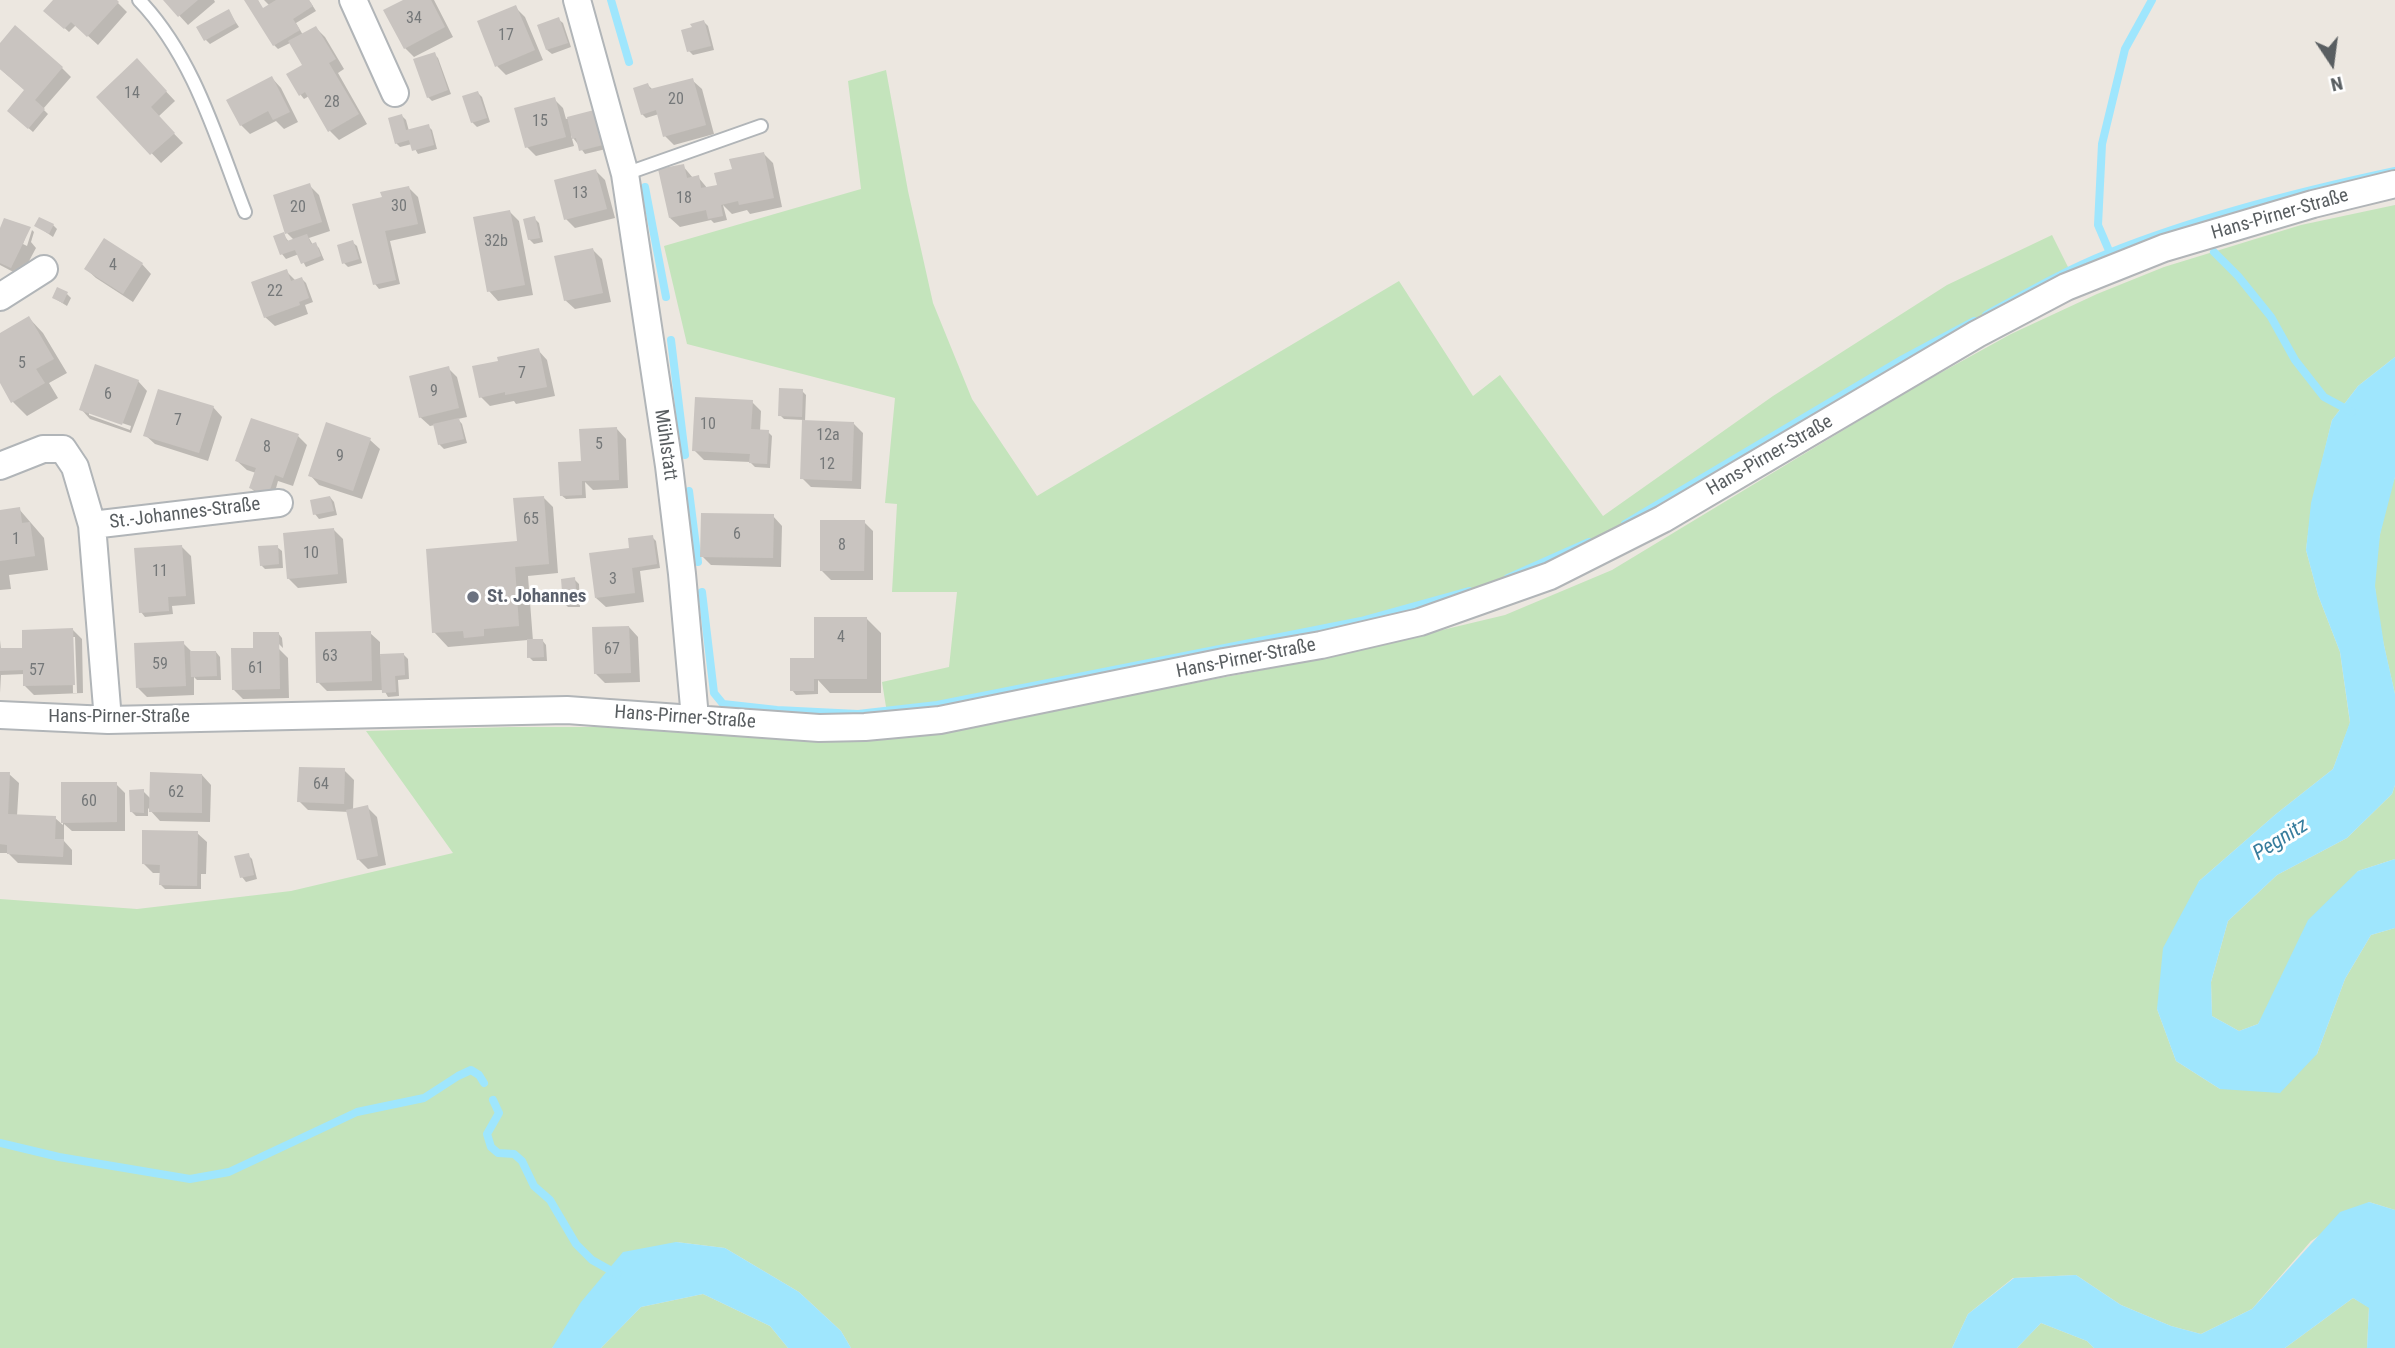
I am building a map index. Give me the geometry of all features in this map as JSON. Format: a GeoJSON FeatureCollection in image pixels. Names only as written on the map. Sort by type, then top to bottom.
{"type":"FeatureCollection","features":[{"type":"Feature","properties":{"kind":"street"},"geometry":{"type":"LineString","coordinates":[[353,0],[394,93]]}},
{"type":"Feature","properties":{"kind":"street","name":"Mühlstatt"},"geometry":{"type":"LineString","coordinates":[[577,0],[625,174],[669,467],[695,718]]}},
{"type":"Feature","properties":{"kind":"street","name":"Hans-Pirner-Straße"},"geometry":{"type":"LineString","coordinates":[[0,715],[108,720],[568,710],[819,727],[865,727],[940,720],[1321,645],[1420,622],[1550,576],[1662,519],[1977,334],[2066,286],[2164,248],[2313,204],[2395,184]]}},
{"type":"Feature","properties":{"kind":"street"},"geometry":{"type":"LineString","coordinates":[[0,297],[44,269]]}},
{"type":"Feature","properties":{"kind":"street","name":"St.-Johannes-Straße"},"geometry":{"type":"LineString","coordinates":[[0,466],[43,449],[63,449],[75,467],[92,525],[108,720]]}},
{"type":"Feature","properties":{"kind":"street","name":"St.-Johannes-Straße"},"geometry":{"type":"LineString","coordinates":[[92,525],[279,503]]}},
{"type":"Feature","properties":{"kind":"lane"},"geometry":{"type":"LineString","coordinates":[[139,0],[151,12],[183,58],[244,212]]}},
{"type":"Feature","properties":{"kind":"lane"},"geometry":{"type":"LineString","coordinates":[[625,174],[761,126]]}},
{"type":"Feature","properties":{"kind":"green space"},"geometry":{"type":"Polygon","coordinates":[[[886,70],[908,191],[933,303],[972,399],[1037,496],[1399,281],[1473,396],[1500,375],[1603,516],[1773,396],[1947,285],[2052,235],[2072,275],[1638,519],[1543,567],[1476,591],[1388,616],[937,706],[887,713],[882,682],[949,667],[957,592],[892,592],[897,504],[885,503],[895,398],[687,344],[664,246],[861,189],[848,81],[886,70]]]}},
{"type":"Feature","properties":{"kind":"green space"},"geometry":{"type":"Polygon","coordinates":[[[2395,205],[2395,357],[2358,386],[2332,420],[2312,503],[2306,550],[2318,595],[2340,652],[2350,723],[2333,769],[2199,881],[2157,1009],[2176,1061],[2220,1089],[2317,1054],[2345,979],[2371,935],[2395,928],[2395,1210],[2369,1202],[2311,1241],[2252,1309],[2201,1334],[2171,1326],[2121,1305],[2076,1275],[2013,1278],[1968,1314],[1952,1348],[851,1348],[841,1331],[799,1292],[725,1248],[676,1242],[552,1348],[0,1348],[0,899],[137,909],[291,891],[453,853],[366,731],[645,727],[928,734],[1257,671],[1505,615],[1612,570],[1913,388],[2011,334],[2097,294],[2164,267],[2301,225],[2395,205]]]}},
{"type":"Feature","properties":{"kind":"green space"},"geometry":{"type":"Polygon","coordinates":[[[2395,477],[2395,694],[2378,614],[2375,576],[2381,531],[2395,477]]]}},
{"type":"Feature","properties":{"kind":"green space"},"geometry":{"type":"Polygon","coordinates":[[[2395,785],[2395,859],[2358,871],[2258,1024],[2239,1031],[2212,1016],[2211,982],[2228,921],[2277,875],[2347,838],[2392,794],[2395,785]]]}},
{"type":"Feature","properties":{"kind":"green space"},"geometry":{"type":"Polygon","coordinates":[[[703,1294],[770,1326],[788,1348],[601,1348],[641,1307],[703,1294]]]}},
{"type":"Feature","properties":{"kind":"green space"},"geometry":{"type":"Polygon","coordinates":[[[2353,1298],[2369,1307],[2367,1348],[2285,1348],[2353,1298]]]}},
{"type":"Feature","properties":{"kind":"green space"},"geometry":{"type":"Polygon","coordinates":[[[2041,1323],[2087,1341],[2094,1348],[2017,1348],[2041,1323]]]}},
{"type":"Feature","properties":{"kind":"water","name":"Pegnitz"},"geometry":{"type":"Polygon","coordinates":[[[2395,357],[2395,477],[2380,535],[2375,586],[2395,694],[2395,785],[2392,794],[2347,838],[2277,875],[2228,921],[2211,982],[2212,1016],[2239,1031],[2258,1024],[2308,920],[2358,871],[2395,859],[2395,928],[2371,935],[2345,979],[2317,1054],[2280,1093],[2220,1089],[2176,1061],[2157,1009],[2163,948],[2199,881],[2333,769],[2350,722],[2340,652],[2318,595],[2306,550],[2311,503],[2332,420],[2358,386],[2395,357]]]}},
{"type":"Feature","properties":{"kind":"water"},"geometry":{"type":"Polygon","coordinates":[[[2369,1202],[2395,1210],[2395,1348],[2367,1348],[2369,1308],[2353,1298],[2285,1348],[2094,1348],[2087,1341],[2041,1323],[2017,1348],[1952,1348],[1968,1314],[2014,1278],[2076,1275],[2121,1305],[2171,1326],[2201,1334],[2252,1309],[2340,1212],[2369,1202]]]}},
{"type":"Feature","properties":{"kind":"water"},"geometry":{"type":"Polygon","coordinates":[[[676,1242],[725,1248],[799,1292],[841,1331],[851,1348],[788,1348],[770,1326],[703,1294],[641,1307],[601,1348],[552,1348],[581,1302],[623,1252],[676,1242]]]}},
{"type":"Feature","properties":{"kind":"building"},"geometry":{"type":"Polygon","coordinates":[[[53,0],[119,2],[87,37],[71,22],[64,29],[43,11],[53,0]]]}},
{"type":"Feature","properties":{"kind":"building"},"geometry":{"type":"Polygon","coordinates":[[[163,0],[198,0],[178,17],[163,0]]]}},
{"type":"Feature","properties":{"kind":"building"},"geometry":{"type":"Polygon","coordinates":[[[244,0],[258,0],[263,8],[276,0],[309,0],[313,6],[293,19],[300,30],[273,46],[244,0]]]}},
{"type":"Feature","properties":{"kind":"building"},"geometry":{"type":"Polygon","coordinates":[[[403,0],[431,0],[445,27],[404,49],[383,10],[403,0]]]}},
{"type":"Feature","properties":{"kind":"building"},"geometry":{"type":"Polygon","coordinates":[[[516,5],[535,50],[495,67],[477,21],[516,5]]]}},
{"type":"Feature","properties":{"kind":"building"},"geometry":{"type":"Polygon","coordinates":[[[229,9],[236,23],[204,41],[196,27],[229,9]]]}},
{"type":"Feature","properties":{"kind":"building"},"geometry":{"type":"Polygon","coordinates":[[[559,17],[568,43],[546,50],[537,25],[559,17]]]}},
{"type":"Feature","properties":{"kind":"building"},"geometry":{"type":"Polygon","coordinates":[[[704,20],[711,46],[687,52],[681,30],[704,20]]]}},
{"type":"Feature","properties":{"kind":"building"},"geometry":{"type":"Polygon","coordinates":[[[15,25],[63,67],[35,100],[45,109],[28,129],[7,111],[24,90],[0,69],[0,43],[15,25]]]}},
{"type":"Feature","properties":{"kind":"building"},"geometry":{"type":"Polygon","coordinates":[[[316,26],[336,59],[329,63],[359,114],[328,132],[305,92],[299,96],[286,74],[302,65],[288,41],[316,26]]]}},
{"type":"Feature","properties":{"kind":"building"},"geometry":{"type":"Polygon","coordinates":[[[435,52],[448,90],[427,98],[413,59],[435,52]]]}},
{"type":"Feature","properties":{"kind":"building"},"geometry":{"type":"Polygon","coordinates":[[[137,58],[167,91],[151,107],[175,133],[150,155],[96,97],[137,58]]]}},
{"type":"Feature","properties":{"kind":"building"},"geometry":{"type":"Polygon","coordinates":[[[272,76],[290,112],[273,120],[268,111],[240,126],[226,100],[272,76]]]}},
{"type":"Feature","properties":{"kind":"building"},"geometry":{"type":"Polygon","coordinates":[[[693,78],[706,125],[663,137],[656,110],[641,115],[633,88],[648,83],[650,89],[693,78]]]}},
{"type":"Feature","properties":{"kind":"building"},"geometry":{"type":"Polygon","coordinates":[[[478,91],[487,118],[471,123],[462,96],[478,91]]]}},
{"type":"Feature","properties":{"kind":"building"},"geometry":{"type":"Polygon","coordinates":[[[555,97],[566,137],[525,148],[514,108],[555,97]]]}},
{"type":"Feature","properties":{"kind":"building"},"geometry":{"type":"Polygon","coordinates":[[[594,110],[603,145],[579,151],[576,138],[572,139],[567,117],[594,110]]]}},
{"type":"Feature","properties":{"kind":"building"},"geometry":{"type":"Polygon","coordinates":[[[402,114],[406,130],[429,124],[434,145],[412,151],[409,140],[395,144],[388,118],[402,114]]]}},
{"type":"Feature","properties":{"kind":"building"},"geometry":{"type":"Polygon","coordinates":[[[764,152],[774,198],[739,205],[738,201],[721,205],[723,216],[708,219],[706,210],[669,218],[658,169],[684,164],[687,178],[699,175],[701,188],[717,185],[714,173],[732,169],[729,159],[764,152]]]}},
{"type":"Feature","properties":{"kind":"building"},"geometry":{"type":"Polygon","coordinates":[[[596,169],[607,209],[564,220],[554,180],[596,169]]]}},
{"type":"Feature","properties":{"kind":"building"},"geometry":{"type":"Polygon","coordinates":[[[310,183],[322,222],[285,234],[273,195],[310,183]]]}},
{"type":"Feature","properties":{"kind":"building"},"geometry":{"type":"Polygon","coordinates":[[[409,186],[418,224],[385,231],[396,280],[373,285],[352,204],[382,197],[380,192],[409,186]]]}},
{"type":"Feature","properties":{"kind":"building"},"geometry":{"type":"Polygon","coordinates":[[[510,210],[525,285],[487,292],[473,217],[510,210]]]}},
{"type":"Feature","properties":{"kind":"building"},"geometry":{"type":"Polygon","coordinates":[[[535,216],[540,238],[528,240],[523,219],[535,216]]]}},
{"type":"Feature","properties":{"kind":"building"},"geometry":{"type":"Polygon","coordinates":[[[39,217],[54,224],[49,234],[34,226],[39,217]]]}},
{"type":"Feature","properties":{"kind":"building"},"geometry":{"type":"Polygon","coordinates":[[[4,218],[31,227],[11,268],[0,263],[0,228],[4,218]]]}},
{"type":"Feature","properties":{"kind":"building"},"geometry":{"type":"Polygon","coordinates":[[[284,232],[287,241],[307,234],[311,244],[316,242],[321,256],[301,264],[295,250],[280,255],[273,236],[284,232]]]}},
{"type":"Feature","properties":{"kind":"building"},"geometry":{"type":"Polygon","coordinates":[[[104,238],[143,263],[123,294],[84,269],[104,238]]]}},
{"type":"Feature","properties":{"kind":"building"},"geometry":{"type":"Polygon","coordinates":[[[353,240],[359,259],[342,264],[337,245],[353,240]]]}},
{"type":"Feature","properties":{"kind":"building"},"geometry":{"type":"Polygon","coordinates":[[[593,248],[603,293],[564,301],[554,256],[593,248]]]}},
{"type":"Feature","properties":{"kind":"building"},"geometry":{"type":"Polygon","coordinates":[[[287,269],[291,281],[302,277],[309,298],[299,302],[300,305],[264,318],[251,282],[287,269]]]}},
{"type":"Feature","properties":{"kind":"building"},"geometry":{"type":"Polygon","coordinates":[[[57,287],[68,292],[63,303],[52,298],[57,287]]]}},
{"type":"Feature","properties":{"kind":"building"},"geometry":{"type":"Polygon","coordinates":[[[29,316],[54,359],[36,369],[45,383],[11,403],[0,383],[0,333],[29,316]]]}},
{"type":"Feature","properties":{"kind":"building"},"geometry":{"type":"Polygon","coordinates":[[[539,348],[547,387],[479,398],[472,366],[498,361],[497,357],[539,348]]]}},
{"type":"Feature","properties":{"kind":"building"},"geometry":{"type":"Polygon","coordinates":[[[95,364],[139,380],[122,425],[79,410],[95,364]]]}},
{"type":"Feature","properties":{"kind":"building"},"geometry":{"type":"Polygon","coordinates":[[[449,366],[459,408],[419,418],[409,376],[449,366]]]}},
{"type":"Feature","properties":{"kind":"building"},"geometry":{"type":"Polygon","coordinates":[[[779,388],[803,389],[802,417],[778,416],[779,388]]]}},
{"type":"Feature","properties":{"kind":"building"},"geometry":{"type":"Polygon","coordinates":[[[158,389],[214,406],[199,453],[143,436],[158,389]]]}},
{"type":"Feature","properties":{"kind":"building"},"geometry":{"type":"Polygon","coordinates":[[[695,397],[753,400],[751,429],[769,430],[767,464],[749,463],[750,454],[692,451],[695,397]]]}},
{"type":"Feature","properties":{"kind":"building"},"geometry":{"type":"Polygon","coordinates":[[[251,418],[299,434],[283,478],[275,475],[268,496],[249,488],[256,468],[235,461],[251,418]]]}},
{"type":"Feature","properties":{"kind":"building"},"geometry":{"type":"Polygon","coordinates":[[[459,418],[464,439],[438,445],[433,424],[459,418]]]}},
{"type":"Feature","properties":{"kind":"building"},"geometry":{"type":"Polygon","coordinates":[[[802,420],[854,422],[852,481],[800,479],[802,420]]]}},
{"type":"Feature","properties":{"kind":"building"},"geometry":{"type":"Polygon","coordinates":[[[326,422],[371,438],[353,491],[308,476],[326,422]]]}},
{"type":"Feature","properties":{"kind":"building"},"geometry":{"type":"Polygon","coordinates":[[[617,427],[619,480],[582,481],[582,495],[560,496],[558,462],[581,461],[579,429],[617,427]]]}},
{"type":"Feature","properties":{"kind":"building"},"geometry":{"type":"Polygon","coordinates":[[[330,496],[334,511],[313,515],[310,500],[330,496]]]}},
{"type":"Feature","properties":{"kind":"building","name":"St. Johannes"},"geometry":{"type":"Polygon","coordinates":[[[544,496],[549,564],[515,567],[519,626],[484,629],[484,636],[464,638],[463,631],[432,633],[426,549],[517,541],[513,498],[544,496]]]}},
{"type":"Feature","properties":{"kind":"building"},"geometry":{"type":"Polygon","coordinates":[[[20,507],[22,523],[30,522],[35,556],[0,561],[0,510],[20,507]]]}},
{"type":"Feature","properties":{"kind":"building"},"geometry":{"type":"Polygon","coordinates":[[[701,513],[774,514],[773,558],[700,557],[701,513]]]}},
{"type":"Feature","properties":{"kind":"building"},"geometry":{"type":"Polygon","coordinates":[[[820,520],[865,520],[864,571],[820,571],[820,520]]]}},
{"type":"Feature","properties":{"kind":"building"},"geometry":{"type":"Polygon","coordinates":[[[334,528],[338,574],[287,579],[283,533],[334,528]]]}},
{"type":"Feature","properties":{"kind":"building"},"geometry":{"type":"Polygon","coordinates":[[[653,535],[657,564],[632,568],[635,593],[595,598],[589,553],[629,548],[628,538],[653,535]]]}},
{"type":"Feature","properties":{"kind":"building"},"geometry":{"type":"Polygon","coordinates":[[[182,545],[186,596],[168,597],[169,611],[139,613],[134,548],[182,545]]]}},
{"type":"Feature","properties":{"kind":"building"},"geometry":{"type":"Polygon","coordinates":[[[278,545],[279,564],[260,566],[258,546],[278,545]]]}},
{"type":"Feature","properties":{"kind":"building"},"geometry":{"type":"Polygon","coordinates":[[[575,577],[577,603],[563,604],[561,579],[575,577]]]}},
{"type":"Feature","properties":{"kind":"building"},"geometry":{"type":"Polygon","coordinates":[[[814,617],[867,617],[867,679],[814,679],[814,691],[790,691],[790,658],[814,658],[814,617]]]}},
{"type":"Feature","properties":{"kind":"building"},"geometry":{"type":"Polygon","coordinates":[[[629,626],[631,673],[594,674],[592,627],[629,626]]]}},
{"type":"Feature","properties":{"kind":"building"},"geometry":{"type":"Polygon","coordinates":[[[73,628],[75,685],[23,686],[23,670],[0,671],[0,648],[22,648],[22,630],[73,628]]]}},
{"type":"Feature","properties":{"kind":"building"},"geometry":{"type":"Polygon","coordinates":[[[371,631],[372,681],[316,683],[315,632],[371,631]]]}},
{"type":"Feature","properties":{"kind":"building"},"geometry":{"type":"Polygon","coordinates":[[[253,632],[279,632],[280,689],[232,690],[231,648],[253,648],[253,632]]]}},
{"type":"Feature","properties":{"kind":"building"},"geometry":{"type":"Polygon","coordinates":[[[527,639],[543,639],[544,657],[527,658],[527,639]]]}},
{"type":"Feature","properties":{"kind":"building"},"geometry":{"type":"Polygon","coordinates":[[[184,641],[186,686],[136,688],[134,643],[184,641]]]}},
{"type":"Feature","properties":{"kind":"building"},"geometry":{"type":"Polygon","coordinates":[[[190,651],[216,651],[217,676],[191,677],[190,651]]]}},
{"type":"Feature","properties":{"kind":"building"},"geometry":{"type":"Polygon","coordinates":[[[404,653],[405,675],[395,676],[396,692],[382,693],[380,654],[404,653]]]}},
{"type":"Feature","properties":{"kind":"building"},"geometry":{"type":"Polygon","coordinates":[[[299,767],[345,768],[344,804],[297,802],[299,767]]]}},
{"type":"Feature","properties":{"kind":"building"},"geometry":{"type":"Polygon","coordinates":[[[0,772],[10,772],[8,814],[56,816],[55,839],[64,839],[63,857],[7,854],[7,845],[0,844],[0,772]]]}},
{"type":"Feature","properties":{"kind":"building"},"geometry":{"type":"Polygon","coordinates":[[[150,772],[202,774],[202,813],[149,812],[150,772]]]}},
{"type":"Feature","properties":{"kind":"building"},"geometry":{"type":"Polygon","coordinates":[[[61,782],[117,782],[117,822],[61,823],[61,782]]]}},
{"type":"Feature","properties":{"kind":"building"},"geometry":{"type":"Polygon","coordinates":[[[144,789],[144,813],[130,812],[129,790],[144,789]]]}},
{"type":"Feature","properties":{"kind":"building"},"geometry":{"type":"Polygon","coordinates":[[[368,805],[378,856],[357,860],[346,810],[368,805]]]}},
{"type":"Feature","properties":{"kind":"building"},"geometry":{"type":"Polygon","coordinates":[[[142,830],[198,831],[197,886],[159,885],[160,865],[142,864],[142,830]]]}},
{"type":"Feature","properties":{"kind":"building"},"geometry":{"type":"Polygon","coordinates":[[[249,853],[254,875],[240,878],[234,856],[249,853]]]}},
{"type":"Feature","properties":{"kind":"waterway"},"geometry":{"type":"LineString","coordinates":[[611,0],[629,62]]}},
{"type":"Feature","properties":{"kind":"waterway"},"geometry":{"type":"LineString","coordinates":[[2110,253],[2098,225],[2102,144],[2125,49],[2152,0]]}},
{"type":"Feature","properties":{"kind":"waterway"},"geometry":{"type":"LineString","coordinates":[[1986,315],[2077,267],[2143,240],[2251,206],[2395,171]]}},
{"type":"Feature","properties":{"kind":"waterway"},"geometry":{"type":"LineString","coordinates":[[645,187],[666,297]]}},
{"type":"Feature","properties":{"kind":"waterway"},"geometry":{"type":"LineString","coordinates":[[2214,252],[2238,276],[2271,317],[2295,360],[2324,397],[2352,412]]}},
{"type":"Feature","properties":{"kind":"waterway"},"geometry":{"type":"LineString","coordinates":[[1625,524],[1903,359],[1974,321]]}},
{"type":"Feature","properties":{"kind":"waterway"},"geometry":{"type":"LineString","coordinates":[[671,340],[685,455]]}},
{"type":"Feature","properties":{"kind":"waterway"},"geometry":{"type":"LineString","coordinates":[[689,491],[698,562]]}},
{"type":"Feature","properties":{"kind":"waterway"},"geometry":{"type":"LineString","coordinates":[[1508,578],[1589,542]]}},
{"type":"Feature","properties":{"kind":"waterway"},"geometry":{"type":"LineString","coordinates":[[702,592],[714,693],[723,704],[858,714],[937,705],[1361,621],[1469,591]]}},
{"type":"Feature","properties":{"kind":"waterway"},"geometry":{"type":"LineString","coordinates":[[0,1143],[59,1157],[190,1179],[229,1172],[357,1112],[424,1098],[471,1070],[479,1075],[484,1083]]}},
{"type":"Feature","properties":{"kind":"waterway"},"geometry":{"type":"LineString","coordinates":[[493,1100],[499,1113],[487,1134],[491,1147],[498,1153],[514,1154],[522,1161],[534,1186],[550,1200],[576,1244],[592,1260],[617,1274]]}},
{"type":"Feature","properties":{"kind":"place","name":"St. Johannes"},"geometry":{"type":"Point","coordinates":[473,597]}}]}
